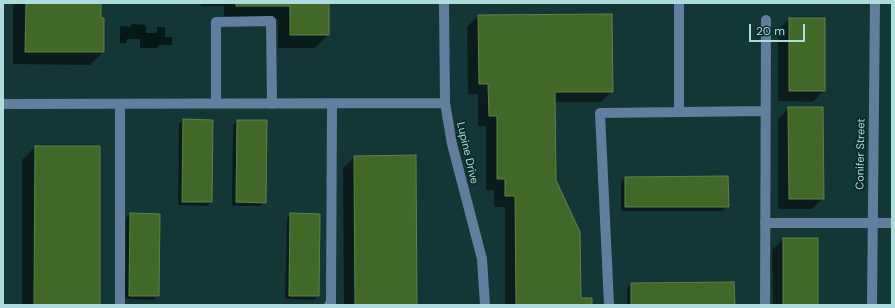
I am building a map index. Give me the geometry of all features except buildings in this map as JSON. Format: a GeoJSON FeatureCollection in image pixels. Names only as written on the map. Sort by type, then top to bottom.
{"type":"FeatureCollection","features":[{"type":"Feature","properties":{"kind":"street","name":"Lupine Drive"},"geometry":{"type":"LineString","coordinates":[[444,3],[445,103],[452,144],[482,259],[485,305]]}},
{"type":"Feature","properties":{"kind":"street"},"geometry":{"type":"LineString","coordinates":[[679,3],[679,112]]}},
{"type":"Feature","properties":{"kind":"street","name":"Conifer Street"},"geometry":{"type":"LineString","coordinates":[[872,305],[875,3]]}},
{"type":"Feature","properties":{"kind":"street"},"geometry":{"type":"LineString","coordinates":[[765,305],[766,20]]}},
{"type":"Feature","properties":{"kind":"street"},"geometry":{"type":"LineString","coordinates":[[216,104],[216,22],[271,21],[272,104]]}},
{"type":"Feature","properties":{"kind":"street"},"geometry":{"type":"LineString","coordinates":[[3,104],[445,103]]}},
{"type":"Feature","properties":{"kind":"street"},"geometry":{"type":"LineString","coordinates":[[120,104],[120,305]]}},
{"type":"Feature","properties":{"kind":"street"},"geometry":{"type":"LineString","coordinates":[[329,305],[331,303],[332,104]]}},
{"type":"Feature","properties":{"kind":"street"},"geometry":{"type":"LineString","coordinates":[[609,305],[600,113],[765,111]]}},
{"type":"Feature","properties":{"kind":"street"},"geometry":{"type":"LineString","coordinates":[[765,223],[892,223]]}},
{"type":"Feature","properties":{"kind":"shaded area"},"geometry":{"type":"Polygon","coordinates":[[[131,24],[146,25],[146,33],[157,33],[157,27],[165,27],[165,37],[172,37],[172,45],[158,45],[158,48],[140,48],[140,39],[127,39],[126,43],[120,43],[120,26],[131,27],[131,24]]]}}]}
